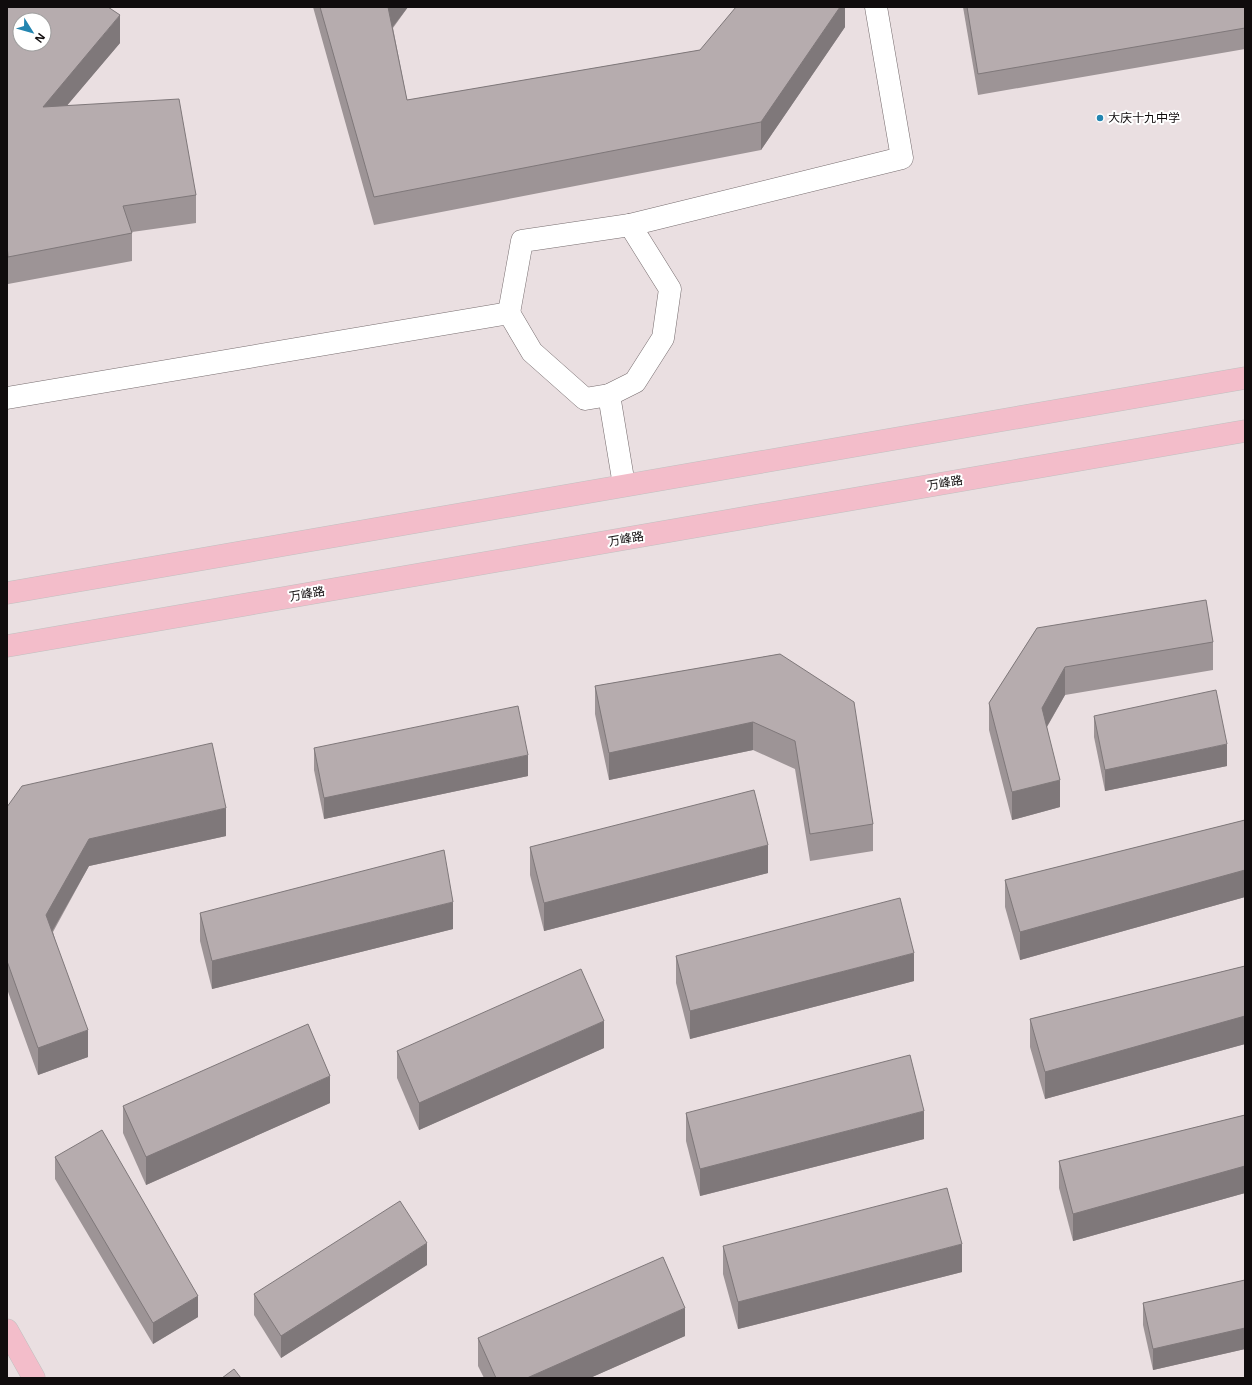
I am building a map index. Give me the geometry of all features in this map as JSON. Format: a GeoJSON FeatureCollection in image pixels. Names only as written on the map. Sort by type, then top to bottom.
{"type":"FeatureCollection","features":[{"type":"Feature","properties":{"kind":"main road"},"geometry":{"type":"LineString","coordinates":[[7,592],[1245,378]]}},
{"type":"Feature","properties":{"kind":"main road","name":"万峰路"},"geometry":{"type":"LineString","coordinates":[[7,646],[1245,431]]}},
{"type":"Feature","properties":{"kind":"main road"},"geometry":{"type":"LineString","coordinates":[[7,1330],[34,1378]]}},
{"type":"Feature","properties":{"kind":"lane"},"geometry":{"type":"LineString","coordinates":[[630,225],[670,289],[663,338],[634,382],[609,395],[586,399],[532,352],[509,313],[522,241],[630,225],[902,158],[876,7]]}},
{"type":"Feature","properties":{"kind":"lane"},"geometry":{"type":"LineString","coordinates":[[7,398],[509,313]]}},
{"type":"Feature","properties":{"kind":"lane"},"geometry":{"type":"LineString","coordinates":[[609,395],[624,486]]}},
{"type":"Feature","properties":{"kind":"building"},"geometry":{"type":"Polygon","coordinates":[[[7,7],[108,7],[120,15],[43,107],[179,99],[196,195],[123,206],[132,233],[8,257],[7,7]]]}},
{"type":"Feature","properties":{"kind":"building"},"geometry":{"type":"Polygon","coordinates":[[[320,7],[388,7],[407,100],[700,50],[736,7],[840,7],[761,122],[374,197],[320,7]]]}},
{"type":"Feature","properties":{"kind":"building"},"geometry":{"type":"Polygon","coordinates":[[[967,7],[1245,7],[1245,28],[978,74],[967,7]]]}},
{"type":"Feature","properties":{"kind":"building"},"geometry":{"type":"Polygon","coordinates":[[[1206,600],[1213,642],[1065,667],[1042,708],[1060,780],[1012,792],[989,703],[1037,628],[1206,600]]]}},
{"type":"Feature","properties":{"kind":"building"},"geometry":{"type":"Polygon","coordinates":[[[780,654],[854,702],[873,824],[810,834],[795,741],[753,722],[609,753],[595,686],[780,654]]]}},
{"type":"Feature","properties":{"kind":"building"},"geometry":{"type":"Polygon","coordinates":[[[1216,690],[1227,744],[1105,770],[1094,716],[1216,690]]]}},
{"type":"Feature","properties":{"kind":"building"},"geometry":{"type":"Polygon","coordinates":[[[518,706],[528,755],[324,798],[314,748],[518,706]]]}},
{"type":"Feature","properties":{"kind":"building"},"geometry":{"type":"Polygon","coordinates":[[[212,743],[226,808],[89,839],[46,915],[88,1030],[38,1048],[7,961],[7,807],[22,786],[212,743]]]}},
{"type":"Feature","properties":{"kind":"building"},"geometry":{"type":"Polygon","coordinates":[[[754,790],[768,845],[544,903],[530,847],[754,790]]]}},
{"type":"Feature","properties":{"kind":"building"},"geometry":{"type":"Polygon","coordinates":[[[1245,820],[1245,870],[1020,932],[1005,880],[1245,820]]]}},
{"type":"Feature","properties":{"kind":"building"},"geometry":{"type":"Polygon","coordinates":[[[444,850],[453,902],[212,961],[200,913],[444,850]]]}},
{"type":"Feature","properties":{"kind":"building"},"geometry":{"type":"Polygon","coordinates":[[[900,898],[914,953],[690,1011],[676,956],[900,898]]]}},
{"type":"Feature","properties":{"kind":"building"},"geometry":{"type":"Polygon","coordinates":[[[1245,966],[1245,1016],[1045,1072],[1030,1019],[1245,966]]]}},
{"type":"Feature","properties":{"kind":"building"},"geometry":{"type":"Polygon","coordinates":[[[581,969],[604,1021],[419,1103],[397,1051],[581,969]]]}},
{"type":"Feature","properties":{"kind":"building"},"geometry":{"type":"Polygon","coordinates":[[[308,1024],[330,1076],[146,1157],[123,1106],[308,1024]]]}},
{"type":"Feature","properties":{"kind":"building"},"geometry":{"type":"Polygon","coordinates":[[[910,1055],[924,1111],[700,1169],[686,1113],[910,1055]]]}},
{"type":"Feature","properties":{"kind":"building"},"geometry":{"type":"Polygon","coordinates":[[[1245,1115],[1245,1166],[1073,1214],[1059,1161],[1245,1115]]]}},
{"type":"Feature","properties":{"kind":"building"},"geometry":{"type":"Polygon","coordinates":[[[102,1130],[198,1296],[153,1323],[55,1157],[102,1130]]]}},
{"type":"Feature","properties":{"kind":"building"},"geometry":{"type":"Polygon","coordinates":[[[947,1188],[962,1244],[738,1302],[723,1246],[947,1188]]]}},
{"type":"Feature","properties":{"kind":"building"},"geometry":{"type":"Polygon","coordinates":[[[400,1201],[427,1243],[281,1336],[254,1294],[400,1201]]]}},
{"type":"Feature","properties":{"kind":"building"},"geometry":{"type":"Polygon","coordinates":[[[663,1257],[685,1308],[527,1378],[496,1378],[478,1338],[663,1257]]]}},
{"type":"Feature","properties":{"kind":"building"},"geometry":{"type":"Polygon","coordinates":[[[1245,1280],[1245,1328],[1153,1349],[1143,1303],[1245,1280]]]}},
{"type":"Feature","properties":{"kind":"building"},"geometry":{"type":"Polygon","coordinates":[[[234,1369],[241,1378],[222,1378],[234,1369]]]}},
{"type":"Feature","properties":{"kind":"place","name":"大庆十九中学"},"geometry":{"type":"Point","coordinates":[1100,118]}}]}
